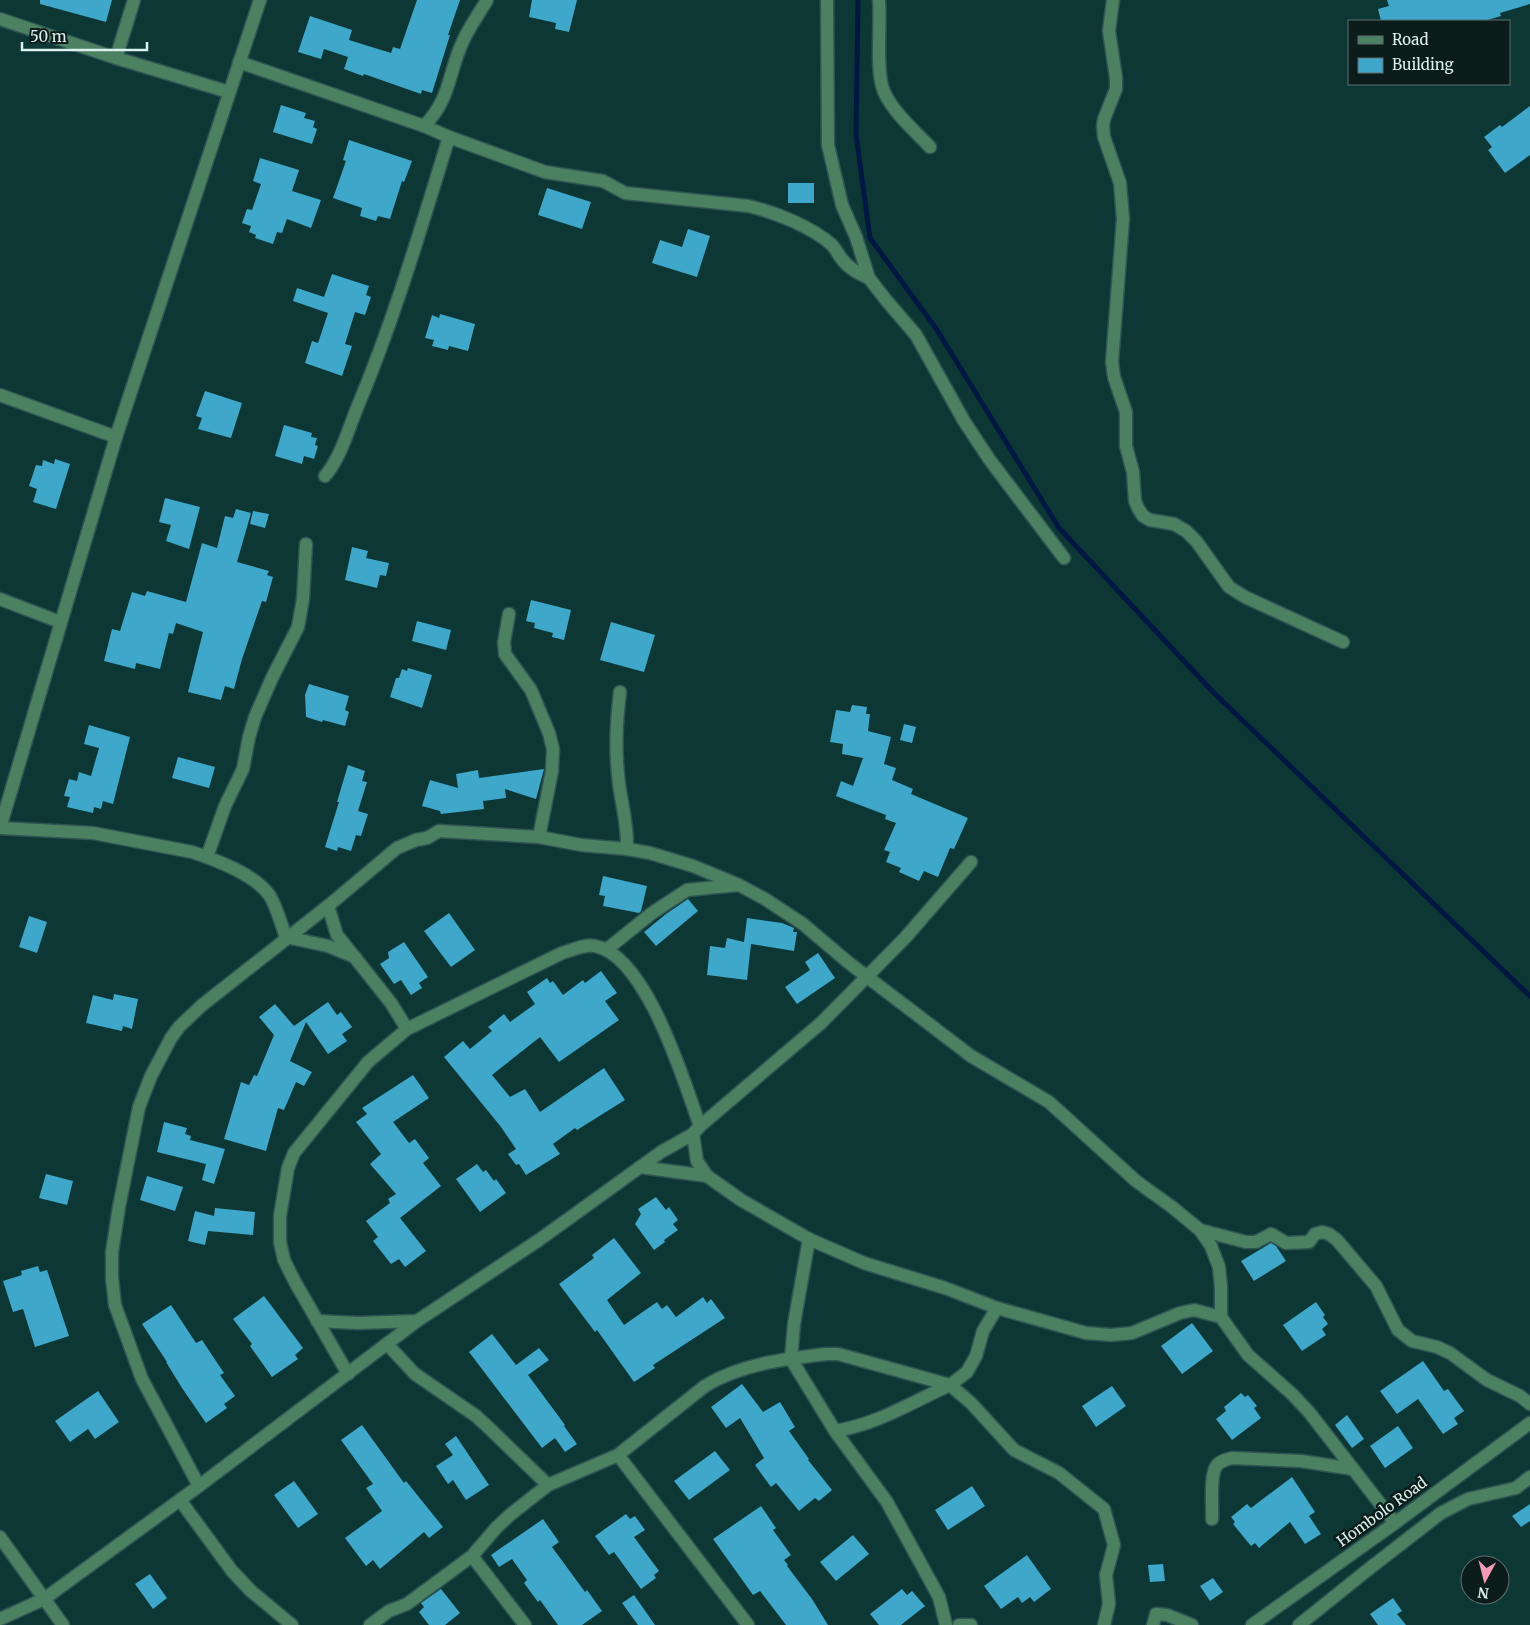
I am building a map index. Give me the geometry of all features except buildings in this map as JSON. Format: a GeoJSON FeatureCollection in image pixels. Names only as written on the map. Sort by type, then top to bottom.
{"type":"FeatureCollection","features":[{"type":"Feature","properties":{"kind":"street"},"geometry":{"type":"LineString","coordinates":[[116,58],[134,0]]}},
{"type":"Feature","properties":{"kind":"street"},"geometry":{"type":"LineString","coordinates":[[260,0],[116,437],[0,828],[93,833],[192,852],[208,857],[249,877],[262,886],[270,897],[286,937]]}},
{"type":"Feature","properties":{"kind":"street"},"geometry":{"type":"LineString","coordinates":[[424,126],[439,108],[447,90],[462,41],[487,0]]}},
{"type":"Feature","properties":{"kind":"street"},"geometry":{"type":"LineString","coordinates":[[828,0],[828,145],[842,205],[856,238],[869,278],[916,335],[964,421],[988,459],[1064,558]]}},
{"type":"Feature","properties":{"kind":"street"},"geometry":{"type":"LineString","coordinates":[[879,0],[882,87],[890,102],[930,147]]}},
{"type":"Feature","properties":{"kind":"street"},"geometry":{"type":"LineString","coordinates":[[1113,0],[1109,31],[1116,89],[1103,126],[1104,137],[1120,183],[1123,219],[1112,362],[1114,377],[1126,412],[1126,446],[1133,472],[1135,501],[1143,516],[1150,520],[1174,524],[1186,531],[1197,542],[1229,587],[1245,597],[1343,642]]}},
{"type":"Feature","properties":{"kind":"street"},"geometry":{"type":"LineString","coordinates":[[0,19],[116,58],[230,92]]}},
{"type":"Feature","properties":{"kind":"street"},"geometry":{"type":"LineString","coordinates":[[239,62],[424,126],[545,172],[603,181],[625,194],[748,206],[765,210],[796,223],[828,242],[835,248],[845,264],[869,278]]}},
{"type":"Feature","properties":{"kind":"street"},"geometry":{"type":"LineString","coordinates":[[325,476],[335,461],[368,383],[407,272],[449,137]]}},
{"type":"Feature","properties":{"kind":"street"},"geometry":{"type":"LineString","coordinates":[[0,395],[116,437]]}},
{"type":"Feature","properties":{"kind":"street"},"geometry":{"type":"LineString","coordinates":[[208,857],[226,806],[242,769],[255,717],[298,627],[303,599],[306,544]]}},
{"type":"Feature","properties":{"kind":"street"},"geometry":{"type":"LineString","coordinates":[[0,599],[60,622]]}},
{"type":"Feature","properties":{"kind":"street"},"geometry":{"type":"LineString","coordinates":[[509,614],[504,642],[505,654],[533,694],[549,733],[553,749],[552,770],[539,837]]}},
{"type":"Feature","properties":{"kind":"street"},"geometry":{"type":"LineString","coordinates":[[620,692],[615,729],[616,755],[628,832],[627,849]]}},
{"type":"Feature","properties":{"kind":"street"},"geometry":{"type":"LineString","coordinates":[[199,1486],[142,1379],[115,1305],[112,1252],[118,1207],[138,1107],[151,1076],[171,1038],[179,1027],[201,1006],[286,937],[328,906],[397,848],[416,840],[427,838],[439,831],[539,837],[581,845],[650,853],[693,866],[739,885],[765,899],[802,924],[866,976],[983,1064],[1049,1102],[1136,1181],[1200,1230],[1211,1246],[1219,1267],[1221,1317],[1248,1355],[1292,1394],[1309,1412],[1395,1523]]}},
{"type":"Feature","properties":{"kind":"street"},"geometry":{"type":"LineString","coordinates":[[0,1619],[44,1599],[199,1486],[417,1320],[539,1240],[661,1152],[696,1130],[821,1023],[905,938],[971,862]]}},
{"type":"Feature","properties":{"kind":"street"},"geometry":{"type":"LineString","coordinates":[[606,950],[652,913],[687,890],[739,885]]}},
{"type":"Feature","properties":{"kind":"street"},"geometry":{"type":"LineString","coordinates":[[328,906],[337,935],[391,1003],[407,1029]]}},
{"type":"Feature","properties":{"kind":"street"},"geometry":{"type":"LineString","coordinates":[[286,937],[328,946],[355,957]]}},
{"type":"Feature","properties":{"kind":"street"},"geometry":{"type":"LineString","coordinates":[[348,1374],[284,1260],[280,1242],[280,1216],[288,1168],[294,1153],[357,1075],[388,1044],[407,1029],[582,946],[606,950],[621,961],[639,984],[657,1013],[673,1049],[696,1130],[697,1161],[707,1176],[741,1200],[808,1239],[864,1263],[945,1288],[997,1308],[1086,1333],[1111,1335],[1132,1332],[1180,1313],[1194,1310],[1221,1317]]}},
{"type":"Feature","properties":{"kind":"street"},"geometry":{"type":"LineString","coordinates":[[640,1167],[707,1176]]}},
{"type":"Feature","properties":{"kind":"street"},"geometry":{"type":"LineString","coordinates":[[1200,1230],[1236,1241],[1256,1242],[1271,1234],[1286,1243],[1309,1242],[1315,1234],[1322,1232],[1329,1234],[1337,1240],[1376,1286],[1398,1330],[1412,1341],[1450,1353],[1487,1380],[1520,1396],[1530,1404]]}},
{"type":"Feature","properties":{"kind":"street"},"geometry":{"type":"LineString","coordinates":[[808,1239],[794,1324],[791,1359],[835,1431],[887,1502],[939,1597],[946,1625]]}},
{"type":"Feature","properties":{"kind":"street"},"geometry":{"type":"LineString","coordinates":[[835,1431],[875,1421],[950,1385],[967,1372],[976,1356],[983,1332],[997,1308]]}},
{"type":"Feature","properties":{"kind":"street"},"geometry":{"type":"LineString","coordinates":[[317,1320],[357,1323],[417,1320]]}},
{"type":"Feature","properties":{"kind":"street"},"geometry":{"type":"LineString","coordinates":[[387,1344],[415,1374],[476,1416],[548,1486]]}},
{"type":"Feature","properties":{"kind":"street"},"geometry":{"type":"LineString","coordinates":[[370,1625],[389,1611],[407,1604],[472,1556],[497,1527],[548,1486],[618,1455],[705,1386],[718,1378],[730,1372],[752,1366],[826,1354],[838,1354],[950,1385],[971,1403],[1014,1450],[1059,1473],[1104,1509],[1114,1545],[1106,1575],[1109,1604],[1104,1625]]}},
{"type":"Feature","properties":{"kind":"street","name":"Hombolo Road"},"geometry":{"type":"LineString","coordinates":[[1252,1625],[1395,1523],[1530,1423]]}},
{"type":"Feature","properties":{"kind":"street"},"geometry":{"type":"LineString","coordinates":[[618,1455],[748,1625]]}},
{"type":"Feature","properties":{"kind":"street"},"geometry":{"type":"LineString","coordinates":[[1212,1519],[1213,1474],[1217,1466],[1226,1460],[1232,1458],[1302,1461],[1353,1469]]}},
{"type":"Feature","properties":{"kind":"street"},"geometry":{"type":"LineString","coordinates":[[1299,1625],[1442,1513],[1468,1499],[1516,1488],[1530,1477]]}},
{"type":"Feature","properties":{"kind":"street"},"geometry":{"type":"LineString","coordinates":[[180,1500],[232,1571],[251,1591],[292,1625]]}},
{"type":"Feature","properties":{"kind":"street"},"geometry":{"type":"LineString","coordinates":[[0,1537],[62,1625]]}},
{"type":"Feature","properties":{"kind":"street"},"geometry":{"type":"LineString","coordinates":[[472,1556],[525,1625]]}},
{"type":"Feature","properties":{"kind":"street"},"geometry":{"type":"LineString","coordinates":[[1152,1625],[1156,1614],[1176,1618],[1192,1625]]}},
{"type":"Feature","properties":{"kind":"street"},"geometry":{"type":"LineString","coordinates":[[958,1625],[971,1625]]}},
{"type":"Feature","properties":{"kind":"waterway"},"geometry":{"type":"LineString","coordinates":[[858,0],[856,134],[870,238],[937,330],[1059,528],[1214,693],[1530,996]]}}]}
